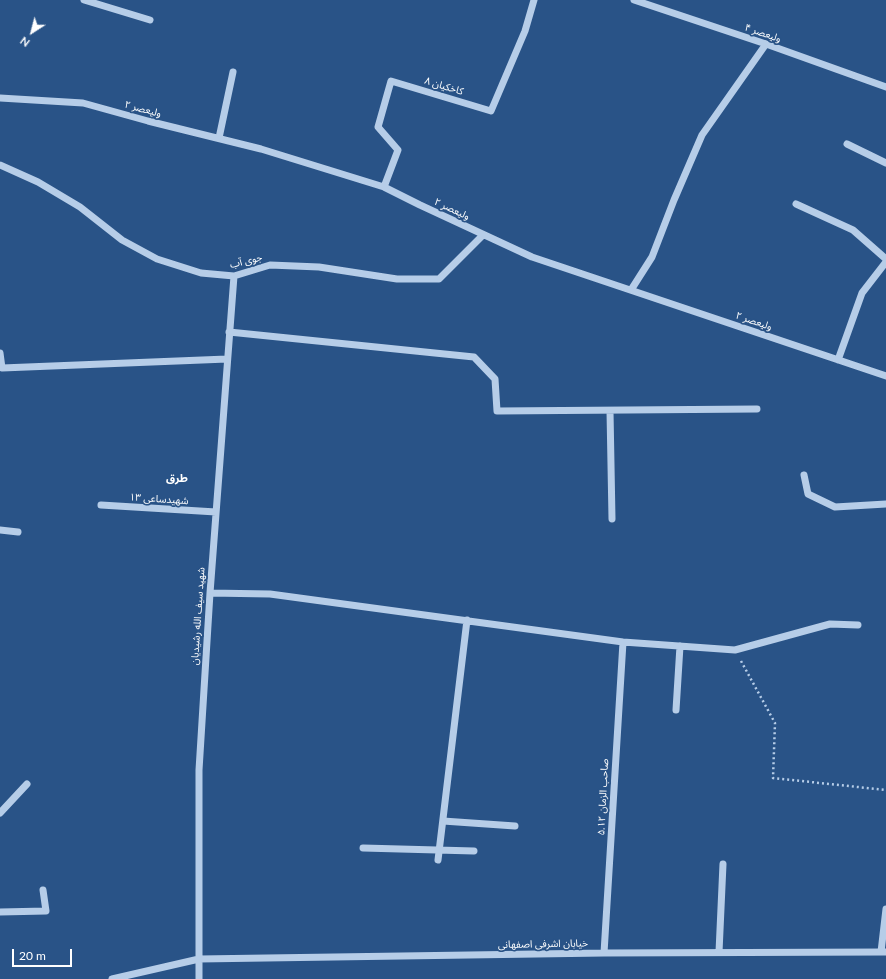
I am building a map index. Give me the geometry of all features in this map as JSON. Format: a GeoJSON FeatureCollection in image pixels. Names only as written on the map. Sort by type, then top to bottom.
{"type":"FeatureCollection","features":[{"type":"Feature","properties":{"kind":"street"},"geometry":{"type":"LineString","coordinates":[[81,0],[150,20]]}},
{"type":"Feature","properties":{"kind":"street","name":"کاخکیان ۸"},"geometry":{"type":"LineString","coordinates":[[384,187],[398,150],[378,127],[391,80],[491,111],[525,32],[534,0]]}},
{"type":"Feature","properties":{"kind":"street","name":"ولیعصر ۴"},"geometry":{"type":"LineString","coordinates":[[634,0],[646,2],[886,87]]}},
{"type":"Feature","properties":{"kind":"street"},"geometry":{"type":"LineString","coordinates":[[631,290],[652,257],[674,200],[702,136],[766,44]]}},
{"type":"Feature","properties":{"kind":"street"},"geometry":{"type":"LineString","coordinates":[[219,138],[233,72]]}},
{"type":"Feature","properties":{"kind":"street","name":"ولیعصر ۲"},"geometry":{"type":"LineString","coordinates":[[0,98],[84,102],[148,121],[261,149],[384,187],[420,206],[532,257],[886,376]]}},
{"type":"Feature","properties":{"kind":"street"},"geometry":{"type":"LineString","coordinates":[[847,144],[886,163]]}},
{"type":"Feature","properties":{"kind":"street","name":"جوی آب"},"geometry":{"type":"LineString","coordinates":[[0,165],[38,182],[80,207],[122,240],[157,260],[201,273],[234,276],[270,265],[319,266],[397,279],[439,279],[483,234]]}},
{"type":"Feature","properties":{"kind":"street"},"geometry":{"type":"LineString","coordinates":[[796,204],[853,230],[886,259]]}},
{"type":"Feature","properties":{"kind":"street"},"geometry":{"type":"LineString","coordinates":[[838,360],[862,293],[886,262]]}},
{"type":"Feature","properties":{"kind":"street","name":"شهید سیف الله رشیدیان"},"geometry":{"type":"LineString","coordinates":[[199,979],[199,770],[210,593],[234,276]]}},
{"type":"Feature","properties":{"kind":"street"},"geometry":{"type":"LineString","coordinates":[[229,332],[474,357],[495,379],[497,411],[758,409]]}},
{"type":"Feature","properties":{"kind":"street"},"geometry":{"type":"LineString","coordinates":[[0,353],[1,369],[227,359]]}},
{"type":"Feature","properties":{"kind":"street"},"geometry":{"type":"LineString","coordinates":[[610,410],[612,519]]}},
{"type":"Feature","properties":{"kind":"street"},"geometry":{"type":"LineString","coordinates":[[804,475],[808,494],[835,507],[886,504]]}},
{"type":"Feature","properties":{"kind":"street","name":"شهیدساعی ۱۳"},"geometry":{"type":"LineString","coordinates":[[101,505],[216,512]]}},
{"type":"Feature","properties":{"kind":"street"},"geometry":{"type":"LineString","coordinates":[[0,530],[18,532]]}},
{"type":"Feature","properties":{"kind":"street"},"geometry":{"type":"LineString","coordinates":[[210,593],[270,594],[623,642],[735,650],[830,624],[858,625]]}},
{"type":"Feature","properties":{"kind":"street"},"geometry":{"type":"LineString","coordinates":[[438,860],[467,620]]}},
{"type":"Feature","properties":{"kind":"street","name":"صاحب الزمان ۵.۱۲"},"geometry":{"type":"LineString","coordinates":[[604,953],[623,642]]}},
{"type":"Feature","properties":{"kind":"street"},"geometry":{"type":"LineString","coordinates":[[676,710],[680,646]]}},
{"type":"Feature","properties":{"kind":"street"},"geometry":{"type":"LineString","coordinates":[[0,813],[27,784]]}},
{"type":"Feature","properties":{"kind":"street"},"geometry":{"type":"LineString","coordinates":[[442,821],[515,826]]}},
{"type":"Feature","properties":{"kind":"street"},"geometry":{"type":"LineString","coordinates":[[363,848],[474,851]]}},
{"type":"Feature","properties":{"kind":"street"},"geometry":{"type":"LineString","coordinates":[[719,952],[723,864]]}},
{"type":"Feature","properties":{"kind":"street"},"geometry":{"type":"LineString","coordinates":[[0,912],[46,911],[43,890]]}},
{"type":"Feature","properties":{"kind":"street"},"geometry":{"type":"LineString","coordinates":[[883,952],[886,909]]}},
{"type":"Feature","properties":{"kind":"street","name":"خیابان اشرفی اصفهانی"},"geometry":{"type":"LineString","coordinates":[[112,979],[200,959],[604,953],[883,952]]}},
{"type":"Feature","properties":{"kind":"path"},"geometry":{"type":"LineString","coordinates":[[735,650],[775,722],[773,778],[886,790]]}},
{"type":"Feature","properties":{"kind":"district","name":"طرق"},"geometry":{"type":"Point","coordinates":[177,478]}}]}
